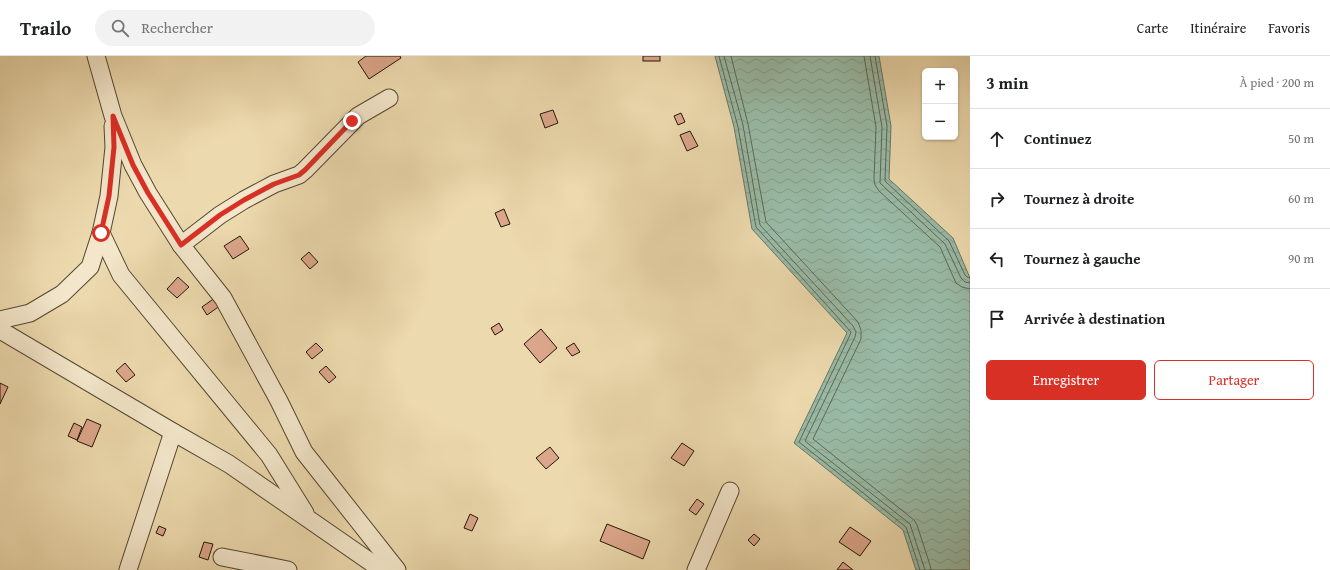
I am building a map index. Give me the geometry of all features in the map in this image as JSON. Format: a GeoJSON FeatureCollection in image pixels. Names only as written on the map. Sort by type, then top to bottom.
{"type":"FeatureCollection","features":[{"type":"Feature","properties":{"kind":"street"},"geometry":{"type":"LineString","coordinates":[[96,56],[113,116],[133,165],[148,193],[181,245],[223,298],[280,401],[304,452],[397,570]]}},
{"type":"Feature","properties":{"kind":"street"},"geometry":{"type":"LineString","coordinates":[[181,245],[220,215],[244,200],[274,184],[299,175],[358,116],[389,98]]}},
{"type":"Feature","properties":{"kind":"street"},"geometry":{"type":"LineString","coordinates":[[0,320],[30,313],[62,294],[90,267],[101,233],[109,196],[114,147],[113,116]]}},
{"type":"Feature","properties":{"kind":"street"},"geometry":{"type":"LineString","coordinates":[[101,233],[121,276],[269,455],[308,519]]}},
{"type":"Feature","properties":{"kind":"street"},"geometry":{"type":"LineString","coordinates":[[0,330],[229,464],[382,570]]}},
{"type":"Feature","properties":{"kind":"street"},"geometry":{"type":"LineString","coordinates":[[128,570],[173,432]]}},
{"type":"Feature","properties":{"kind":"street"},"geometry":{"type":"LineString","coordinates":[[696,570],[730,491]]}},
{"type":"Feature","properties":{"kind":"street"},"geometry":{"type":"LineString","coordinates":[[222,557],[288,570]]}},
{"type":"Feature","properties":{"kind":"water"},"geometry":{"type":"Polygon","coordinates":[[[715,56],[879,56],[891,126],[889,179],[953,238],[970,278],[970,570],[916,570],[903,530],[794,443],[847,333],[752,229],[734,127],[715,56]]]}},
{"type":"Feature","properties":{"kind":"building"},"geometry":{"type":"Polygon","coordinates":[[[366,56],[400,56],[401,58],[369,79],[358,62],[366,56]]]}},
{"type":"Feature","properties":{"kind":"building"},"geometry":{"type":"Polygon","coordinates":[[[643,56],[660,56],[660,61],[643,61],[643,56]]]}},
{"type":"Feature","properties":{"kind":"building"},"geometry":{"type":"Polygon","coordinates":[[[553,110],[558,123],[545,128],[540,114],[553,110]]]}},
{"type":"Feature","properties":{"kind":"building"},"geometry":{"type":"Polygon","coordinates":[[[681,113],[685,122],[678,125],[674,116],[681,113]]]}},
{"type":"Feature","properties":{"kind":"building"},"geometry":{"type":"Polygon","coordinates":[[[690,131],[698,146],[687,151],[680,135],[690,131]]]}},
{"type":"Feature","properties":{"kind":"building"},"geometry":{"type":"Polygon","coordinates":[[[504,209],[510,224],[501,227],[495,213],[504,209]]]}},
{"type":"Feature","properties":{"kind":"building"},"geometry":{"type":"Polygon","coordinates":[[[240,236],[249,249],[233,259],[224,246],[240,236]]]}},
{"type":"Feature","properties":{"kind":"building"},"geometry":{"type":"Polygon","coordinates":[[[309,252],[318,262],[310,269],[301,259],[309,252]]]}},
{"type":"Feature","properties":{"kind":"building"},"geometry":{"type":"Polygon","coordinates":[[[178,277],[189,287],[177,298],[167,289],[178,277]]]}},
{"type":"Feature","properties":{"kind":"building"},"geometry":{"type":"Polygon","coordinates":[[[219,295],[224,303],[207,315],[202,307],[219,295]]]}},
{"type":"Feature","properties":{"kind":"building"},"geometry":{"type":"Polygon","coordinates":[[[499,323],[503,330],[495,335],[491,328],[499,323]]]}},
{"type":"Feature","properties":{"kind":"building"},"geometry":{"type":"Polygon","coordinates":[[[541,329],[557,348],[540,363],[524,344],[541,329]]]}},
{"type":"Feature","properties":{"kind":"building"},"geometry":{"type":"Polygon","coordinates":[[[316,343],[323,350],[312,359],[306,352],[316,343]]]}},
{"type":"Feature","properties":{"kind":"building"},"geometry":{"type":"Polygon","coordinates":[[[574,343],[580,352],[572,356],[566,348],[574,343]]]}},
{"type":"Feature","properties":{"kind":"building"},"geometry":{"type":"Polygon","coordinates":[[[125,363],[135,375],[126,382],[116,371],[125,363]]]}},
{"type":"Feature","properties":{"kind":"building"},"geometry":{"type":"Polygon","coordinates":[[[326,366],[336,377],[329,383],[319,372],[326,366]]]}},
{"type":"Feature","properties":{"kind":"building"},"geometry":{"type":"Polygon","coordinates":[[[0,383],[8,387],[0,404],[0,383]]]}},
{"type":"Feature","properties":{"kind":"building"},"geometry":{"type":"Polygon","coordinates":[[[87,419],[101,425],[92,447],[77,441],[87,419]]]}},
{"type":"Feature","properties":{"kind":"building"},"geometry":{"type":"Polygon","coordinates":[[[74,423],[82,427],[77,440],[68,436],[74,423]]]}},
{"type":"Feature","properties":{"kind":"building"},"geometry":{"type":"Polygon","coordinates":[[[682,443],[694,451],[684,466],[671,458],[682,443]]]}},
{"type":"Feature","properties":{"kind":"building"},"geometry":{"type":"Polygon","coordinates":[[[550,447],[559,458],[546,469],[536,458],[550,447]]]}},
{"type":"Feature","properties":{"kind":"building"},"geometry":{"type":"Polygon","coordinates":[[[697,499],[704,504],[696,515],[689,510],[697,499]]]}},
{"type":"Feature","properties":{"kind":"building"},"geometry":{"type":"Polygon","coordinates":[[[470,514],[478,518],[472,531],[464,528],[470,514]]]}},
{"type":"Feature","properties":{"kind":"building"},"geometry":{"type":"Polygon","coordinates":[[[607,524],[650,541],[643,559],[600,541],[607,524]]]}},
{"type":"Feature","properties":{"kind":"building"},"geometry":{"type":"Polygon","coordinates":[[[159,526],[166,529],[163,536],[156,533],[159,526]]]}},
{"type":"Feature","properties":{"kind":"building"},"geometry":{"type":"Polygon","coordinates":[[[850,527],[871,541],[860,556],[839,542],[850,527]]]}},
{"type":"Feature","properties":{"kind":"building"},"geometry":{"type":"Polygon","coordinates":[[[754,534],[760,539],[754,546],[748,540],[754,534]]]}},
{"type":"Feature","properties":{"kind":"building"},"geometry":{"type":"Polygon","coordinates":[[[204,542],[213,544],[208,560],[199,557],[204,542]]]}},
{"type":"Feature","properties":{"kind":"building"},"geometry":{"type":"Polygon","coordinates":[[[843,562],[853,570],[837,570],[843,562]]]}},
{"type":"Feature","properties":{"kind":"route"},"geometry":{"type":"LineString","coordinates":[[101,233],[109,196],[114,147],[113,116],[133,165],[148,193],[181,245],[220,215],[244,200],[274,184],[299,175],[352,121]]}}]}
